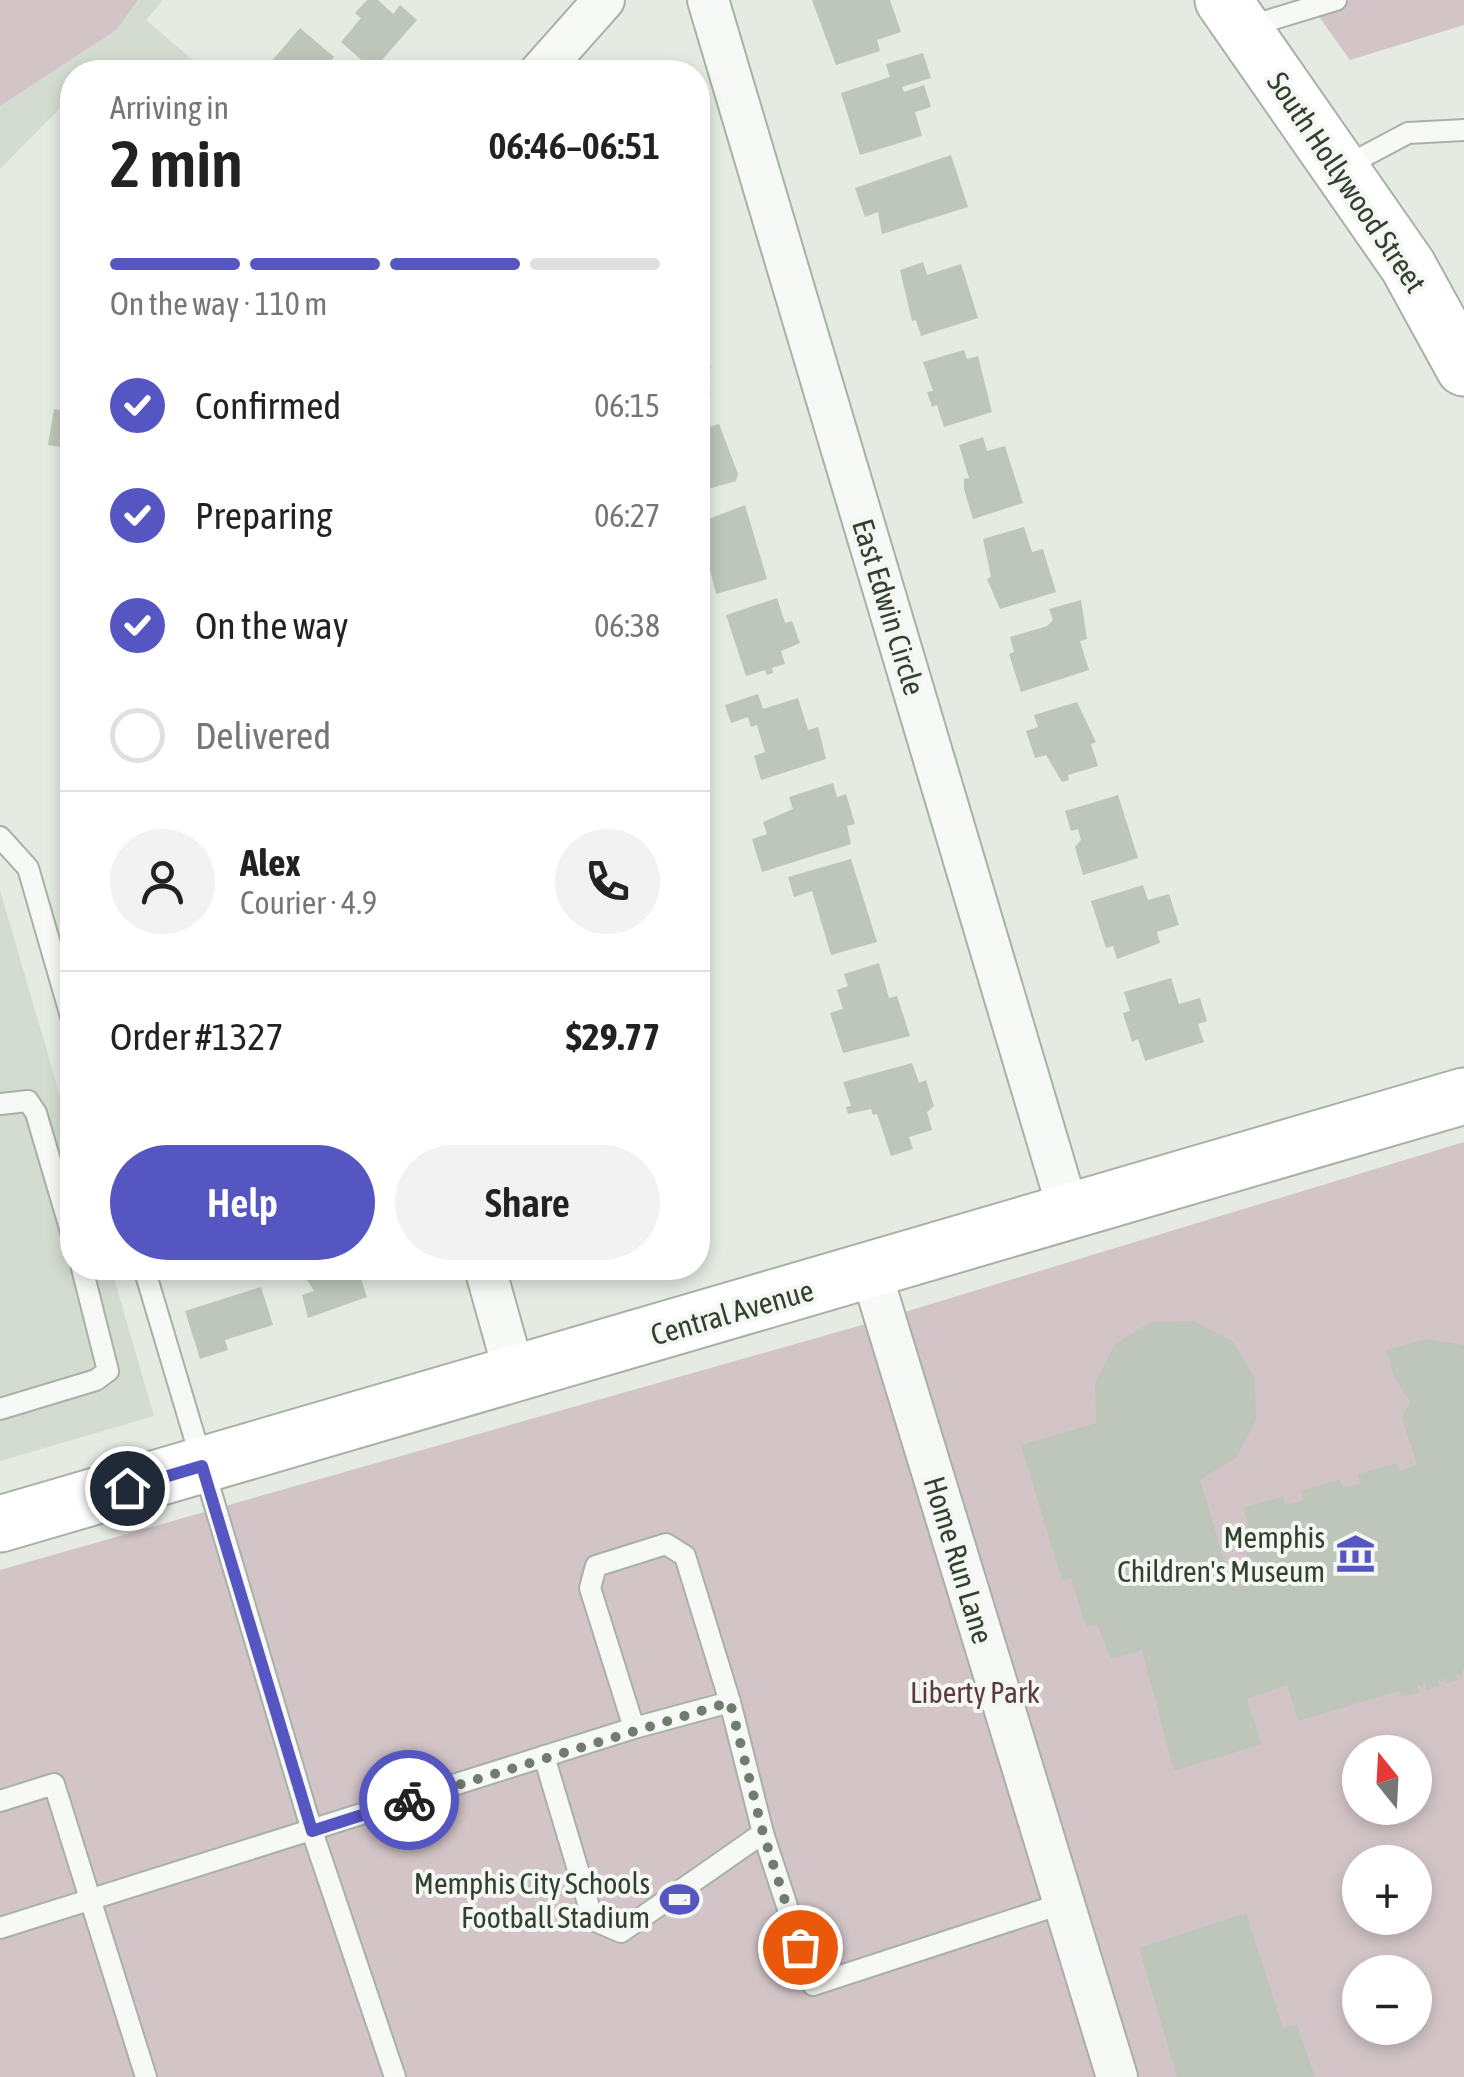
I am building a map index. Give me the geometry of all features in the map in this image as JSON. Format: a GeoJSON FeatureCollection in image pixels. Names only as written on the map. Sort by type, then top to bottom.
{"type":"FeatureCollection","features":[{"type":"Feature","properties":{"kind":"main road","name":"South Hollywood Street"},"geometry":{"type":"LineString","coordinates":[[1233,14],[1408,266],[1464,368]]}},
{"type":"Feature","properties":{"kind":"main road","name":"Central Avenue"},"geometry":{"type":"LineString","coordinates":[[0,1524],[1464,1096]]}},
{"type":"Feature","properties":{"kind":"street"},"geometry":{"type":"LineString","coordinates":[[551,60],[604,0]]}},
{"type":"Feature","properties":{"kind":"street","name":"East Edwin Circle"},"geometry":{"type":"LineString","coordinates":[[708,0],[1069,1213]]}},
{"type":"Feature","properties":{"kind":"street","name":"Home Run Lane"},"geometry":{"type":"LineString","coordinates":[[870,1272],[1117,2077]]}},
{"type":"Feature","properties":{"kind":"street"},"geometry":{"type":"LineString","coordinates":[[489,1280],[514,1375]]}},
{"type":"Feature","properties":{"kind":"lane"},"geometry":{"type":"LineString","coordinates":[[1233,14],[1336,0]]}},
{"type":"Feature","properties":{"kind":"lane"},"geometry":{"type":"LineString","coordinates":[[1340,168],[1408,133],[1464,130]]}},
{"type":"Feature","properties":{"kind":"lane"},"geometry":{"type":"LineString","coordinates":[[0,837],[28,868],[60,979]]}},
{"type":"Feature","properties":{"kind":"lane"},"geometry":{"type":"LineString","coordinates":[[0,1104],[28,1101],[36,1113],[60,1194]]}},
{"type":"Feature","properties":{"kind":"lane"},"geometry":{"type":"LineString","coordinates":[[0,1409],[96,1380],[108,1371],[85,1280]]}},
{"type":"Feature","properties":{"kind":"lane"},"geometry":{"type":"LineString","coordinates":[[148,1280],[312,1831],[394,2077]]}},
{"type":"Feature","properties":{"kind":"lane"},"geometry":{"type":"LineString","coordinates":[[634,1728],[590,1588],[596,1566],[666,1544],[685,1556],[730,1702],[763,1833],[813,1985],[1064,1902]]}},
{"type":"Feature","properties":{"kind":"lane"},"geometry":{"type":"LineString","coordinates":[[0,1928],[634,1728],[730,1702]]}},
{"type":"Feature","properties":{"kind":"lane"},"geometry":{"type":"LineString","coordinates":[[544,1756],[593,1920],[622,1932],[763,1833]]}},
{"type":"Feature","properties":{"kind":"lane"},"geometry":{"type":"LineString","coordinates":[[0,1801],[54,1784],[146,2077]]}},
{"type":"Feature","properties":{"kind":"shaded area"},"geometry":{"type":"Polygon","coordinates":[[[0,0],[163,0],[146,20],[193,60],[60,60],[60,108],[0,169],[0,0]]]}},
{"type":"Feature","properties":{"kind":"shaded area"},"geometry":{"type":"Polygon","coordinates":[[[0,890],[60,1096],[60,1280],[114,1280],[154,1416],[0,1461],[0,890]]]}},
{"type":"Feature","properties":{"kind":"green space"},"geometry":{"type":"Polygon","coordinates":[[[0,0],[138,0],[116,30],[70,60],[60,60],[60,67],[0,106],[0,0]]]}},
{"type":"Feature","properties":{"kind":"green space"},"geometry":{"type":"Polygon","coordinates":[[[1307,0],[1464,0],[1464,25],[1350,60],[1307,0]]]}},
{"type":"Feature","properties":{"kind":"green space","name":"Liberty Park"},"geometry":{"type":"Polygon","coordinates":[[[1464,1142],[1464,2077],[0,2077],[0,1570],[862,1325],[1464,1142]]]}},
{"type":"Feature","properties":{"kind":"building"},"geometry":{"type":"Polygon","coordinates":[[[367,0],[378,0],[393,14],[400,5],[417,20],[382,60],[362,60],[341,42],[361,18],[355,13],[367,0]]]}},
{"type":"Feature","properties":{"kind":"building"},"geometry":{"type":"Polygon","coordinates":[[[812,0],[890,0],[901,32],[877,40],[880,51],[836,65],[812,0]]]}},
{"type":"Feature","properties":{"kind":"building"},"geometry":{"type":"Polygon","coordinates":[[[300,28],[334,57],[331,60],[273,60],[300,28]]]}},
{"type":"Feature","properties":{"kind":"building"},"geometry":{"type":"Polygon","coordinates":[[[923,53],[931,78],[902,87],[904,92],[924,85],[931,107],[915,112],[922,136],[860,155],[841,93],[890,77],[886,64],[923,53]]]}},
{"type":"Feature","properties":{"kind":"building"},"geometry":{"type":"Polygon","coordinates":[[[951,155],[968,207],[882,234],[878,212],[865,217],[855,188],[951,155]]]}},
{"type":"Feature","properties":{"kind":"building"},"geometry":{"type":"Polygon","coordinates":[[[923,262],[927,275],[961,264],[978,318],[921,336],[916,320],[912,321],[900,270],[923,262]]]}},
{"type":"Feature","properties":{"kind":"building"},"geometry":{"type":"Polygon","coordinates":[[[964,350],[967,359],[978,356],[992,412],[944,427],[937,405],[932,407],[927,392],[933,391],[923,362],[964,350]]]}},
{"type":"Feature","properties":{"kind":"building"},"geometry":{"type":"Polygon","coordinates":[[[54,409],[60,410],[60,447],[48,445],[54,409]]]}},
{"type":"Feature","properties":{"kind":"building"},"geometry":{"type":"Polygon","coordinates":[[[719,424],[738,474],[736,481],[710,489],[710,427],[719,424]]]}},
{"type":"Feature","properties":{"kind":"building"},"geometry":{"type":"Polygon","coordinates":[[[983,437],[987,451],[1005,446],[1023,503],[973,519],[964,489],[964,479],[969,478],[959,445],[983,437]]]}},
{"type":"Feature","properties":{"kind":"building"},"geometry":{"type":"Polygon","coordinates":[[[745,505],[767,579],[716,594],[710,570],[710,518],[745,505]]]}},
{"type":"Feature","properties":{"kind":"building"},"geometry":{"type":"Polygon","coordinates":[[[1024,527],[1032,552],[1043,549],[1056,592],[1000,609],[987,579],[991,577],[983,539],[1024,527]]]}},
{"type":"Feature","properties":{"kind":"building"},"geometry":{"type":"Polygon","coordinates":[[[777,598],[785,623],[792,621],[800,643],[781,651],[785,664],[772,668],[773,673],[767,675],[765,670],[746,676],[726,615],[777,598]]]}},
{"type":"Feature","properties":{"kind":"building"},"geometry":{"type":"Polygon","coordinates":[[[1081,600],[1087,639],[1080,641],[1089,670],[1021,692],[1009,654],[1014,652],[1010,637],[1047,626],[1053,620],[1049,609],[1081,600]]]}},
{"type":"Feature","properties":{"kind":"building"},"geometry":{"type":"Polygon","coordinates":[[[758,694],[763,709],[798,698],[808,730],[818,727],[826,759],[761,780],[754,756],[765,752],[757,725],[751,727],[748,717],[731,723],[725,705],[758,694]]]}},
{"type":"Feature","properties":{"kind":"building"},"geometry":{"type":"Polygon","coordinates":[[[1077,702],[1096,742],[1091,744],[1098,766],[1068,775],[1069,780],[1062,782],[1046,755],[1035,758],[1026,731],[1038,727],[1034,715],[1077,702]]]}},
{"type":"Feature","properties":{"kind":"building"},"geometry":{"type":"Polygon","coordinates":[[[833,783],[837,797],[846,794],[855,824],[847,826],[851,844],[762,872],[752,839],[767,834],[763,822],[793,809],[789,797],[833,783]]]}},
{"type":"Feature","properties":{"kind":"building"},"geometry":{"type":"Polygon","coordinates":[[[1118,795],[1138,858],[1083,875],[1075,847],[1081,840],[1078,829],[1071,831],[1065,811],[1118,795]]]}},
{"type":"Feature","properties":{"kind":"building"},"geometry":{"type":"Polygon","coordinates":[[[851,859],[877,942],[831,955],[812,891],[794,897],[788,877],[851,859]]]}},
{"type":"Feature","properties":{"kind":"building"},"geometry":{"type":"Polygon","coordinates":[[[1143,885],[1148,900],[1169,894],[1179,925],[1157,932],[1160,943],[1117,959],[1113,946],[1106,948],[1091,901],[1143,885]]]}},
{"type":"Feature","properties":{"kind":"building"},"geometry":{"type":"Polygon","coordinates":[[[879,963],[889,998],[897,996],[910,1036],[843,1053],[830,1013],[843,1009],[837,990],[848,986],[844,974],[879,963]]]}},
{"type":"Feature","properties":{"kind":"building"},"geometry":{"type":"Polygon","coordinates":[[[1171,978],[1179,1004],[1200,998],[1207,1021],[1198,1024],[1204,1042],[1145,1061],[1138,1039],[1132,1042],[1123,1013],[1130,1011],[1124,992],[1171,978]]]}},
{"type":"Feature","properties":{"kind":"building"},"geometry":{"type":"Polygon","coordinates":[[[912,1063],[919,1083],[926,1080],[934,1106],[927,1112],[932,1130],[909,1137],[913,1149],[891,1156],[877,1114],[873,1115],[871,1109],[848,1114],[846,1107],[851,1106],[843,1082],[912,1063]]]}},
{"type":"Feature","properties":{"kind":"building"},"geometry":{"type":"Polygon","coordinates":[[[307,1280],[361,1280],[367,1297],[308,1318],[302,1295],[314,1291],[307,1280]]]}},
{"type":"Feature","properties":{"kind":"building"},"geometry":{"type":"Polygon","coordinates":[[[261,1287],[273,1325],[225,1340],[228,1350],[200,1359],[185,1311],[261,1287]]]}},
{"type":"Feature","properties":{"kind":"building","name":"Memphis Children's Museum"},"geometry":{"type":"Polygon","coordinates":[[[1194,1321],[1233,1342],[1255,1378],[1256,1420],[1236,1458],[1200,1480],[1233,1588],[1255,1582],[1239,1530],[1249,1527],[1243,1508],[1283,1496],[1285,1505],[1304,1500],[1301,1491],[1340,1479],[1343,1488],[1361,1483],[1358,1474],[1396,1463],[1399,1471],[1417,1465],[1402,1418],[1410,1402],[1394,1377],[1386,1350],[1426,1339],[1464,1345],[1464,1667],[1461,1677],[1455,1672],[1458,1680],[1446,1684],[1443,1676],[1442,1682],[1437,1678],[1439,1686],[1427,1690],[1424,1682],[1423,1688],[1417,1684],[1420,1692],[1402,1697],[1399,1691],[1298,1721],[1287,1685],[1247,1699],[1262,1744],[1174,1771],[1142,1650],[1111,1659],[1097,1624],[1088,1627],[1084,1621],[1071,1578],[1062,1581],[1021,1445],[1096,1423],[1095,1383],[1115,1344],[1151,1322],[1194,1321]]]}},
{"type":"Feature","properties":{"kind":"building"},"geometry":{"type":"Polygon","coordinates":[[[1246,1913],[1283,2028],[1297,2024],[1315,2077],[1177,2077],[1139,1948],[1246,1913]]]}},
{"type":"Feature","properties":{"kind":"way so far"},"geometry":{"type":"LineString","coordinates":[[409,1800],[634,1728],[730,1702],[763,1833],[800,1947]]}},
{"type":"Feature","properties":{"kind":"place","name":"Memphis Children's Museum"},"geometry":{"type":"Point","coordinates":[1355,1554]}},
{"type":"Feature","properties":{"kind":"place","name":"Memphis City Schools Football Stadium"},"geometry":{"type":"Point","coordinates":[680,1900]}},
{"type":"Feature","properties":{"kind":"route"},"geometry":{"type":"LineString","coordinates":[[127,1488],[202,1466],[312,1831],[409,1800]]}}]}
